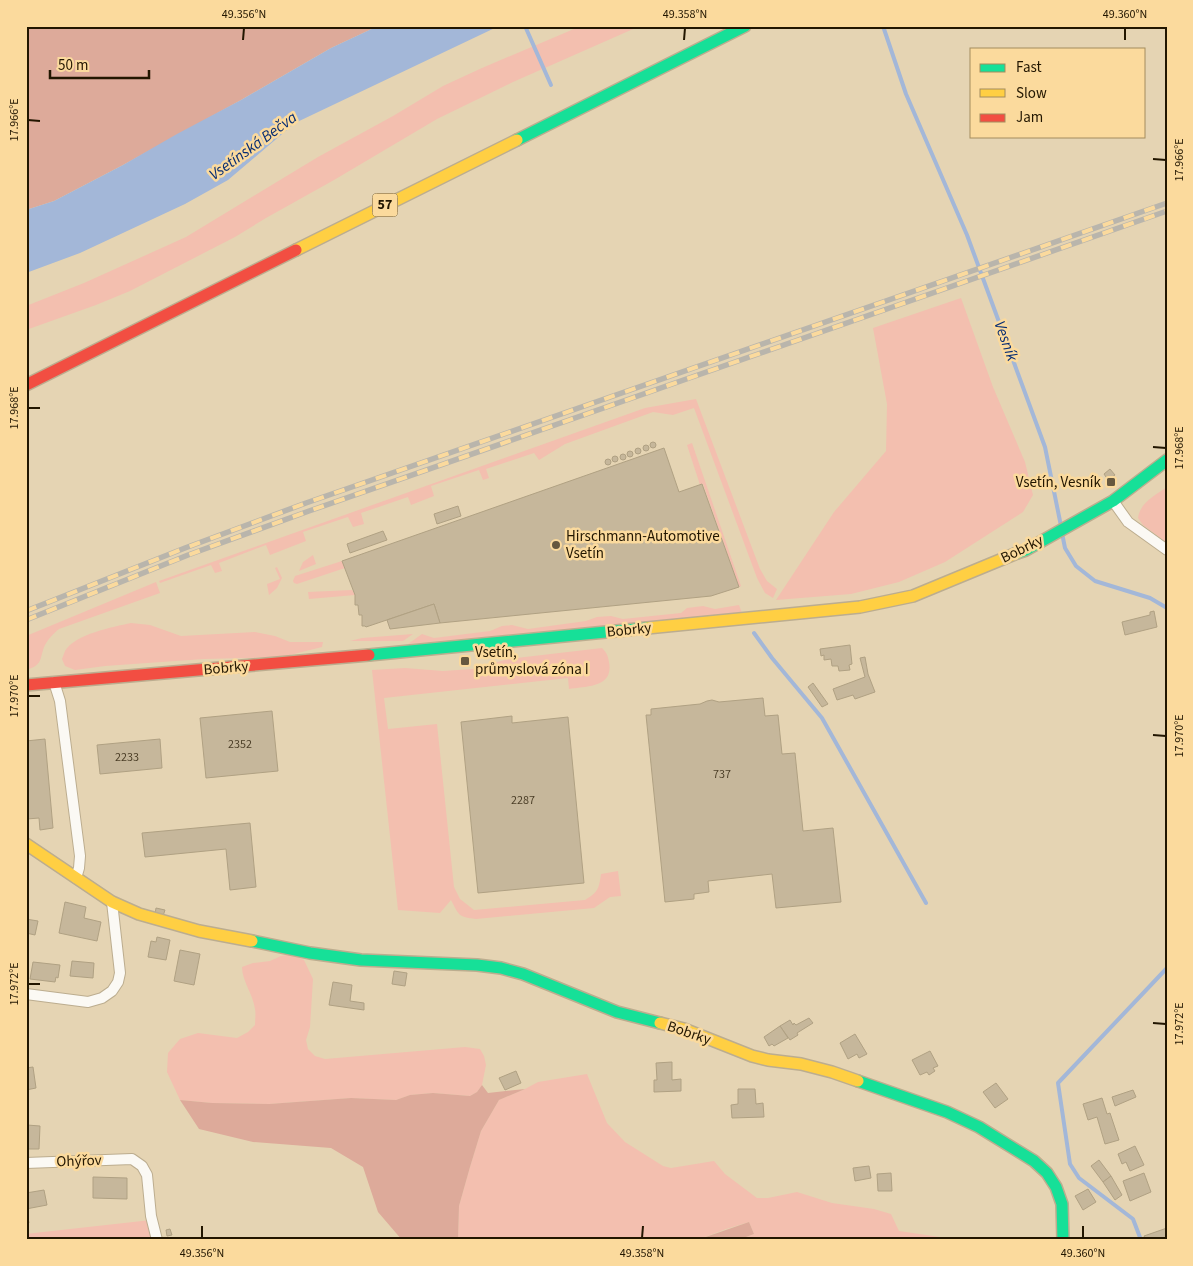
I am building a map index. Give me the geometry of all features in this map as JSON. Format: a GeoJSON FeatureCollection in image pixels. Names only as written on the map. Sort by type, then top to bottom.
{"type":"FeatureCollection","features":[{"type":"Feature","properties":{"kind":"street","name":"57"},"geometry":{"type":"LineString","coordinates":[[26,385],[745,26]]}},
{"type":"Feature","properties":{"kind":"street","name":"Bobrky"},"geometry":{"type":"LineString","coordinates":[[26,685],[401,652],[860,607],[913,596],[1026,550],[1113,501],[1167,460]]}},
{"type":"Feature","properties":{"kind":"street"},"geometry":{"type":"LineString","coordinates":[[1113,501],[1128,522],[1167,550]]}},
{"type":"Feature","properties":{"kind":"street"},"geometry":{"type":"LineString","coordinates":[[54,682],[60,701],[80,856],[76,878]]}},
{"type":"Feature","properties":{"kind":"street","name":"Bobrky"},"geometry":{"type":"LineString","coordinates":[[26,844],[112,902],[139,914],[199,931],[310,953],[361,960],[477,965],[501,968],[523,974],[617,1012],[684,1029],[752,1056],[801,1064],[832,1072],[947,1112],[979,1126],[1034,1161],[1046,1173],[1056,1187],[1062,1204],[1063,1240]]}},
{"type":"Feature","properties":{"kind":"street"},"geometry":{"type":"LineString","coordinates":[[26,994],[88,1002],[102,998],[112,991],[118,982],[120,973],[112,902]]}},
{"type":"Feature","properties":{"kind":"street","name":"Ohýřov"},"geometry":{"type":"LineString","coordinates":[[26,1163],[132,1159],[142,1166],[146,1175],[151,1216],[157,1240]]}},
{"type":"Feature","properties":{"kind":"shaded area"},"geometry":{"type":"Polygon","coordinates":[[[26,26],[378,26],[331,48],[123,165],[54,201],[26,210],[26,26]]]}},
{"type":"Feature","properties":{"kind":"shaded area"},"geometry":{"type":"Polygon","coordinates":[[[581,26],[640,26],[513,82],[437,119],[235,237],[130,291],[26,330],[26,306],[84,283],[186,237],[318,157],[443,86],[581,26]]]}},
{"type":"Feature","properties":{"kind":"shaded area"},"geometry":{"type":"Polygon","coordinates":[[[961,298],[993,387],[1025,462],[1033,495],[1023,512],[945,562],[899,582],[851,594],[776,600],[834,512],[886,451],[887,404],[873,328],[961,298]]]}},
{"type":"Feature","properties":{"kind":"shaded area"},"geometry":{"type":"Polygon","coordinates":[[[696,399],[760,569],[767,581],[777,589],[773,598],[765,593],[757,578],[694,408],[673,415],[653,412],[565,444],[539,460],[534,453],[486,469],[489,478],[483,480],[479,470],[431,486],[434,496],[411,505],[408,497],[361,513],[364,524],[353,527],[348,517],[303,532],[306,541],[270,555],[266,545],[219,563],[222,571],[215,573],[211,565],[160,583],[159,581],[645,408],[696,399]]]}},
{"type":"Feature","properties":{"kind":"shaded area"},"geometry":{"type":"Polygon","coordinates":[[[692,443],[741,586],[739,587],[703,484],[700,485],[687,445],[692,443]]]}},
{"type":"Feature","properties":{"kind":"shaded area"},"geometry":{"type":"Polygon","coordinates":[[[1167,487],[1167,543],[1143,525],[1138,518],[1145,504],[1167,487]]]}},
{"type":"Feature","properties":{"kind":"shaded area"},"geometry":{"type":"Polygon","coordinates":[[[313,555],[316,564],[299,571],[303,562],[313,555]]]}},
{"type":"Feature","properties":{"kind":"shaded area"},"geometry":{"type":"Polygon","coordinates":[[[342,561],[345,568],[297,584],[293,581],[295,576],[342,561]]]}},
{"type":"Feature","properties":{"kind":"shaded area"},"geometry":{"type":"Polygon","coordinates":[[[277,567],[282,578],[277,588],[269,595],[267,584],[280,579],[275,568],[277,567]]]}},
{"type":"Feature","properties":{"kind":"shaded area"},"geometry":{"type":"Polygon","coordinates":[[[156,582],[160,593],[59,629],[45,645],[36,666],[26,670],[26,636],[156,582]]]}},
{"type":"Feature","properties":{"kind":"shaded area"},"geometry":{"type":"Polygon","coordinates":[[[352,590],[355,595],[309,599],[308,592],[352,590]]]}},
{"type":"Feature","properties":{"kind":"shaded area"},"geometry":{"type":"Polygon","coordinates":[[[739,605],[742,613],[408,644],[422,634],[434,638],[490,631],[502,626],[512,625],[528,629],[586,621],[597,617],[611,616],[623,619],[681,613],[687,608],[703,606],[715,609],[739,605]]]}},
{"type":"Feature","properties":{"kind":"shaded area"},"geometry":{"type":"Polygon","coordinates":[[[131,623],[150,625],[181,636],[255,632],[275,636],[290,642],[323,642],[322,647],[282,657],[204,659],[75,670],[65,666],[62,659],[65,651],[77,640],[95,632],[131,623]]]}},
{"type":"Feature","properties":{"kind":"shaded area"},"geometry":{"type":"Polygon","coordinates":[[[413,634],[403,641],[350,641],[362,638],[413,634]]]}},
{"type":"Feature","properties":{"kind":"shaded area"},"geometry":{"type":"Polygon","coordinates":[[[602,648],[608,656],[609,671],[603,681],[590,686],[569,689],[568,678],[384,698],[388,729],[437,724],[454,887],[460,899],[474,910],[585,900],[597,890],[601,874],[618,871],[621,896],[610,897],[594,908],[476,919],[462,916],[451,900],[440,913],[398,910],[372,670],[405,668],[443,671],[473,669],[508,659],[602,648]]]}},
{"type":"Feature","properties":{"kind":"shaded area"},"geometry":{"type":"Polygon","coordinates":[[[292,954],[304,960],[313,979],[310,1027],[306,1040],[308,1049],[315,1056],[325,1059],[465,1047],[480,1049],[486,1065],[482,1085],[477,1092],[470,1096],[433,1093],[410,1095],[396,1100],[351,1098],[269,1104],[212,1103],[180,1100],[167,1072],[168,1053],[180,1039],[198,1033],[237,1038],[248,1032],[255,1025],[255,1011],[242,967],[292,954]]]}},
{"type":"Feature","properties":{"kind":"shaded area"},"geometry":{"type":"Polygon","coordinates":[[[587,1074],[607,1123],[625,1142],[663,1166],[671,1168],[714,1161],[725,1174],[757,1198],[768,1198],[797,1192],[832,1203],[874,1209],[891,1214],[899,1231],[960,1240],[738,1240],[754,1234],[749,1222],[697,1240],[458,1240],[459,1206],[470,1167],[481,1131],[499,1100],[538,1082],[587,1074]]]}},
{"type":"Feature","properties":{"kind":"shaded area"},"geometry":{"type":"Polygon","coordinates":[[[482,1085],[488,1093],[525,1089],[499,1100],[481,1131],[459,1206],[458,1240],[402,1240],[378,1212],[363,1167],[331,1148],[253,1142],[199,1129],[180,1100],[212,1103],[269,1104],[351,1098],[396,1100],[410,1095],[433,1093],[470,1096],[477,1092],[482,1085]]]}},
{"type":"Feature","properties":{"kind":"shaded area"},"geometry":{"type":"Polygon","coordinates":[[[151,1220],[154,1240],[26,1240],[26,1234],[151,1220]]]}},
{"type":"Feature","properties":{"kind":"shaded area"},"geometry":{"type":"Polygon","coordinates":[[[749,1222],[754,1234],[738,1240],[697,1240],[749,1222]]]}},
{"type":"Feature","properties":{"kind":"water","name":"Vsetínská Bečva"},"geometry":{"type":"Polygon","coordinates":[[[378,26],[499,26],[295,123],[228,180],[185,204],[80,253],[26,273],[26,210],[54,201],[123,165],[331,48],[378,26]]]}},
{"type":"Feature","properties":{"kind":"building"},"geometry":{"type":"Polygon","coordinates":[[[653,442],[656,445],[653,448],[650,445],[653,442]]]}},
{"type":"Feature","properties":{"kind":"building"},"geometry":{"type":"Polygon","coordinates":[[[646,445],[649,448],[646,451],[643,448],[646,445]]]}},
{"type":"Feature","properties":{"kind":"building"},"geometry":{"type":"Polygon","coordinates":[[[638,448],[641,451],[638,454],[635,451],[638,448]]]}},
{"type":"Feature","properties":{"kind":"building","name":"Hirschmann-Automotive Vsetín"},"geometry":{"type":"Polygon","coordinates":[[[664,448],[679,492],[702,484],[739,587],[711,596],[440,623],[434,604],[366,627],[362,626],[362,615],[359,615],[358,605],[355,605],[355,595],[342,561],[664,448]]]}},
{"type":"Feature","properties":{"kind":"building"},"geometry":{"type":"Polygon","coordinates":[[[630,451],[633,454],[630,457],[627,454],[630,451]]]}},
{"type":"Feature","properties":{"kind":"building"},"geometry":{"type":"Polygon","coordinates":[[[623,454],[626,457],[623,460],[620,457],[623,454]]]}},
{"type":"Feature","properties":{"kind":"building"},"geometry":{"type":"Polygon","coordinates":[[[615,456],[618,459],[615,462],[612,459],[615,456]]]}},
{"type":"Feature","properties":{"kind":"building"},"geometry":{"type":"Polygon","coordinates":[[[608,459],[611,462],[608,465],[605,462],[608,459]]]}},
{"type":"Feature","properties":{"kind":"building"},"geometry":{"type":"Polygon","coordinates":[[[1110,469],[1115,475],[1108,480],[1104,474],[1110,469]]]}},
{"type":"Feature","properties":{"kind":"building"},"geometry":{"type":"Polygon","coordinates":[[[458,506],[461,516],[437,524],[434,514],[458,506]]]}},
{"type":"Feature","properties":{"kind":"building"},"geometry":{"type":"Polygon","coordinates":[[[383,531],[387,540],[350,553],[347,544],[383,531]]]}},
{"type":"Feature","properties":{"kind":"building"},"geometry":{"type":"Polygon","coordinates":[[[434,604],[440,623],[390,629],[387,620],[434,604]]]}},
{"type":"Feature","properties":{"kind":"building"},"geometry":{"type":"Polygon","coordinates":[[[1154,611],[1157,627],[1125,635],[1122,622],[1150,615],[1150,612],[1154,611]]]}},
{"type":"Feature","properties":{"kind":"building"},"geometry":{"type":"Polygon","coordinates":[[[850,645],[852,664],[849,665],[850,670],[839,671],[838,666],[832,666],[831,659],[824,660],[824,655],[821,656],[820,649],[850,645]]]}},
{"type":"Feature","properties":{"kind":"building"},"geometry":{"type":"Polygon","coordinates":[[[865,657],[868,674],[875,692],[855,699],[853,695],[837,700],[833,689],[865,677],[860,658],[865,657]]]}},
{"type":"Feature","properties":{"kind":"building"},"geometry":{"type":"Polygon","coordinates":[[[813,683],[828,704],[822,707],[808,687],[813,683]]]}},
{"type":"Feature","properties":{"kind":"building"},"geometry":{"type":"Polygon","coordinates":[[[763,698],[765,716],[778,715],[782,754],[795,753],[803,831],[833,828],[841,902],[776,908],[772,874],[708,881],[709,892],[694,894],[694,899],[665,902],[646,715],[651,715],[651,709],[700,704],[712,700],[719,702],[763,698]]]}},
{"type":"Feature","properties":{"kind":"building"},"geometry":{"type":"Polygon","coordinates":[[[272,711],[278,771],[206,778],[200,718],[272,711]]]}},
{"type":"Feature","properties":{"kind":"building"},"geometry":{"type":"Polygon","coordinates":[[[512,716],[512,723],[568,717],[584,883],[478,893],[461,722],[512,716]]]}},
{"type":"Feature","properties":{"kind":"building"},"geometry":{"type":"Polygon","coordinates":[[[45,739],[53,828],[40,830],[39,818],[27,819],[26,741],[45,739]]]}},
{"type":"Feature","properties":{"kind":"building"},"geometry":{"type":"Polygon","coordinates":[[[160,739],[162,768],[100,774],[97,745],[160,739]]]}},
{"type":"Feature","properties":{"kind":"building"},"geometry":{"type":"Polygon","coordinates":[[[250,823],[256,887],[230,890],[226,849],[145,857],[142,833],[250,823]]]}},
{"type":"Feature","properties":{"kind":"building"},"geometry":{"type":"Polygon","coordinates":[[[65,902],[86,907],[84,918],[101,922],[97,941],[59,933],[65,902]]]}},
{"type":"Feature","properties":{"kind":"building"},"geometry":{"type":"Polygon","coordinates":[[[156,908],[165,910],[163,916],[155,914],[156,908]]]}},
{"type":"Feature","properties":{"kind":"building"},"geometry":{"type":"Polygon","coordinates":[[[26,919],[38,921],[35,935],[26,933],[26,919]]]}},
{"type":"Feature","properties":{"kind":"building"},"geometry":{"type":"Polygon","coordinates":[[[157,937],[170,940],[166,960],[148,957],[151,941],[156,942],[157,937]]]}},
{"type":"Feature","properties":{"kind":"building"},"geometry":{"type":"Polygon","coordinates":[[[180,950],[200,954],[194,985],[174,981],[180,950]]]}},
{"type":"Feature","properties":{"kind":"building"},"geometry":{"type":"Polygon","coordinates":[[[72,961],[94,963],[93,978],[70,976],[72,961]]]}},
{"type":"Feature","properties":{"kind":"building"},"geometry":{"type":"Polygon","coordinates":[[[33,962],[60,965],[58,978],[56,977],[55,982],[30,979],[33,962]]]}},
{"type":"Feature","properties":{"kind":"building"},"geometry":{"type":"Polygon","coordinates":[[[394,971],[407,973],[405,986],[392,984],[394,971]]]}},
{"type":"Feature","properties":{"kind":"building"},"geometry":{"type":"Polygon","coordinates":[[[333,982],[352,985],[350,1001],[364,1003],[364,1010],[329,1005],[333,982]]]}},
{"type":"Feature","properties":{"kind":"building"},"geometry":{"type":"Polygon","coordinates":[[[809,1018],[813,1023],[790,1040],[780,1026],[790,1020],[793,1025],[794,1023],[796,1025],[809,1018]]]}},
{"type":"Feature","properties":{"kind":"building"},"geometry":{"type":"Polygon","coordinates":[[[780,1026],[788,1038],[774,1046],[772,1044],[769,1046],[764,1037],[780,1026]]]}},
{"type":"Feature","properties":{"kind":"building"},"geometry":{"type":"Polygon","coordinates":[[[855,1034],[867,1054],[859,1058],[857,1054],[848,1059],[840,1043],[855,1034]]]}},
{"type":"Feature","properties":{"kind":"building"},"geometry":{"type":"Polygon","coordinates":[[[930,1051],[938,1066],[933,1068],[935,1071],[929,1075],[927,1072],[920,1075],[912,1060],[930,1051]]]}},
{"type":"Feature","properties":{"kind":"building"},"geometry":{"type":"Polygon","coordinates":[[[672,1062],[672,1080],[681,1079],[681,1091],[654,1092],[654,1080],[657,1080],[656,1063],[672,1062]]]}},
{"type":"Feature","properties":{"kind":"building"},"geometry":{"type":"Polygon","coordinates":[[[33,1067],[36,1088],[26,1090],[26,1068],[33,1067]]]}},
{"type":"Feature","properties":{"kind":"building"},"geometry":{"type":"Polygon","coordinates":[[[516,1071],[521,1083],[505,1090],[499,1078],[516,1071]]]}},
{"type":"Feature","properties":{"kind":"building"},"geometry":{"type":"Polygon","coordinates":[[[996,1083],[1008,1099],[995,1108],[983,1092],[996,1083]]]}},
{"type":"Feature","properties":{"kind":"building"},"geometry":{"type":"Polygon","coordinates":[[[738,1089],[755,1089],[756,1104],[763,1103],[764,1117],[732,1118],[731,1105],[738,1104],[738,1089]]]}},
{"type":"Feature","properties":{"kind":"building"},"geometry":{"type":"Polygon","coordinates":[[[1133,1090],[1136,1097],[1115,1106],[1112,1097],[1133,1090]]]}},
{"type":"Feature","properties":{"kind":"building"},"geometry":{"type":"Polygon","coordinates":[[[1102,1098],[1107,1114],[1110,1113],[1119,1140],[1105,1144],[1097,1117],[1088,1120],[1083,1104],[1102,1098]]]}},
{"type":"Feature","properties":{"kind":"building"},"geometry":{"type":"Polygon","coordinates":[[[27,1125],[40,1126],[39,1149],[26,1149],[27,1125]]]}},
{"type":"Feature","properties":{"kind":"building"},"geometry":{"type":"Polygon","coordinates":[[[1135,1146],[1144,1165],[1130,1171],[1126,1162],[1122,1164],[1118,1154],[1135,1146]]]}},
{"type":"Feature","properties":{"kind":"building"},"geometry":{"type":"Polygon","coordinates":[[[1099,1160],[1111,1176],[1103,1182],[1091,1166],[1099,1160]]]}},
{"type":"Feature","properties":{"kind":"building"},"geometry":{"type":"Polygon","coordinates":[[[869,1166],[871,1178],[855,1181],[853,1168],[869,1166]]]}},
{"type":"Feature","properties":{"kind":"building"},"geometry":{"type":"Polygon","coordinates":[[[891,1173],[892,1191],[878,1191],[877,1174],[891,1173]]]}},
{"type":"Feature","properties":{"kind":"building"},"geometry":{"type":"Polygon","coordinates":[[[1144,1173],[1151,1192],[1130,1201],[1123,1181],[1144,1173]]]}},
{"type":"Feature","properties":{"kind":"building"},"geometry":{"type":"Polygon","coordinates":[[[1111,1176],[1122,1195],[1115,1200],[1103,1182],[1111,1176]]]}},
{"type":"Feature","properties":{"kind":"building"},"geometry":{"type":"Polygon","coordinates":[[[93,1177],[127,1178],[127,1199],[93,1198],[93,1177]]]}},
{"type":"Feature","properties":{"kind":"building"},"geometry":{"type":"Polygon","coordinates":[[[1088,1189],[1096,1202],[1083,1210],[1075,1196],[1088,1189]]]}},
{"type":"Feature","properties":{"kind":"building"},"geometry":{"type":"Polygon","coordinates":[[[44,1190],[47,1205],[26,1209],[26,1193],[44,1190]]]}},
{"type":"Feature","properties":{"kind":"building"},"geometry":{"type":"Polygon","coordinates":[[[26,1209],[29,1223],[26,1223],[26,1209]]]}},
{"type":"Feature","properties":{"kind":"building"},"geometry":{"type":"Polygon","coordinates":[[[1167,1228],[1167,1240],[1146,1240],[1144,1236],[1167,1228]]]}},
{"type":"Feature","properties":{"kind":"building"},"geometry":{"type":"Polygon","coordinates":[[[170,1229],[172,1235],[167,1236],[166,1230],[170,1229]]]}},
{"type":"Feature","properties":{"kind":"waterway"},"geometry":{"type":"LineString","coordinates":[[525,26],[551,85]]}},
{"type":"Feature","properties":{"kind":"waterway","name":"Vesník"},"geometry":{"type":"LineString","coordinates":[[883,26],[906,94],[967,235],[1045,447],[1061,526]]}},
{"type":"Feature","properties":{"kind":"waterway","name":"Vesník"},"geometry":{"type":"LineString","coordinates":[[1062,533],[1065,548],[1076,566],[1095,581],[1150,598],[1167,608]]}},
{"type":"Feature","properties":{"kind":"waterway"},"geometry":{"type":"LineString","coordinates":[[754,633],[772,658],[822,718],[926,903]]}},
{"type":"Feature","properties":{"kind":"waterway"},"geometry":{"type":"LineString","coordinates":[[1141,1240],[1133,1219],[1079,1178],[1070,1164],[1058,1083],[1167,968]]}},
{"type":"Feature","properties":{"kind":"railway"},"geometry":{"type":"LineString","coordinates":[[26,611],[185,548],[306,503],[1167,203]]}},
{"type":"Feature","properties":{"kind":"railway"},"geometry":{"type":"LineString","coordinates":[[26,620],[188,555],[309,511],[1167,211]]}},
{"type":"Feature","properties":{"kind":"traffic: fast"},"geometry":{"type":"LineString","coordinates":[[517,140],[745,26]]}},
{"type":"Feature","properties":{"kind":"traffic: fast"},"geometry":{"type":"LineString","coordinates":[[1017,553],[1026,550],[1113,501],[1167,460]]}},
{"type":"Feature","properties":{"kind":"traffic: fast"},"geometry":{"type":"LineString","coordinates":[[369,655],[647,628]]}},
{"type":"Feature","properties":{"kind":"traffic: fast"},"geometry":{"type":"LineString","coordinates":[[252,941],[310,953],[361,960],[477,965],[501,968],[523,974],[617,1012],[660,1023]]}},
{"type":"Feature","properties":{"kind":"traffic: fast"},"geometry":{"type":"LineString","coordinates":[[858,1081],[947,1112],[979,1127],[1034,1161],[1047,1173],[1056,1187],[1062,1204],[1063,1240]]}},
{"type":"Feature","properties":{"kind":"traffic: slow"},"geometry":{"type":"LineString","coordinates":[[296,250],[517,140]]}},
{"type":"Feature","properties":{"kind":"traffic: slow"},"geometry":{"type":"LineString","coordinates":[[647,628],[860,607],[913,596],[1017,553]]}},
{"type":"Feature","properties":{"kind":"traffic: slow"},"geometry":{"type":"LineString","coordinates":[[26,844],[112,902],[139,914],[199,931],[252,941]]}},
{"type":"Feature","properties":{"kind":"traffic: slow"},"geometry":{"type":"LineString","coordinates":[[660,1023],[684,1029],[752,1056],[801,1064],[858,1081]]}},
{"type":"Feature","properties":{"kind":"traffic: jam"},"geometry":{"type":"LineString","coordinates":[[26,385],[296,250]]}},
{"type":"Feature","properties":{"kind":"traffic: jam"},"geometry":{"type":"LineString","coordinates":[[26,685],[369,655]]}},
{"type":"Feature","properties":{"kind":"place","name":"Vsetín, Vesník"},"geometry":{"type":"Point","coordinates":[1111,482]}},
{"type":"Feature","properties":{"kind":"place","name":"Hirschmann-Automotive Vsetín"},"geometry":{"type":"Point","coordinates":[556,545]}},
{"type":"Feature","properties":{"kind":"place","name":"Vsetín, průmyslová zóna I"},"geometry":{"type":"Point","coordinates":[465,661]}}]}
